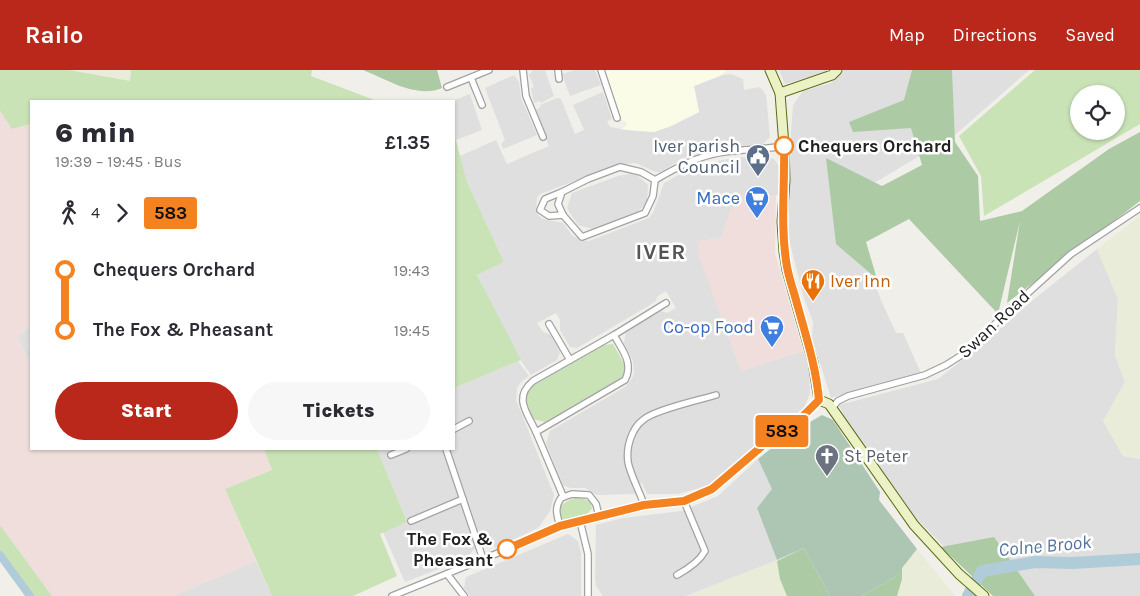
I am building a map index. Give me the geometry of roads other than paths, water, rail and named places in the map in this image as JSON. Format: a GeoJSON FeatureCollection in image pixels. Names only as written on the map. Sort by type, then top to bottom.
{"type":"FeatureCollection","features":[{"type":"Feature","properties":{"kind":"main road"},"geometry":{"type":"LineString","coordinates":[[770,70],[780,92],[784,146],[782,222],[784,252],[787,270],[813,362],[819,400],[829,404],[914,525],[959,574],[984,596]]}},
{"type":"Feature","properties":{"kind":"main road"},"geometry":{"type":"LineString","coordinates":[[780,92],[832,75],[837,70]]}},
{"type":"Feature","properties":{"kind":"street"},"geometry":{"type":"LineString","coordinates":[[447,87],[489,70]]}},
{"type":"Feature","properties":{"kind":"street"},"geometry":{"type":"LineString","coordinates":[[523,70],[526,96],[543,137]]}},
{"type":"Feature","properties":{"kind":"street"},"geometry":{"type":"LineString","coordinates":[[558,70],[559,79]]}},
{"type":"Feature","properties":{"kind":"street"},"geometry":{"type":"LineString","coordinates":[[601,70],[617,118]]}},
{"type":"Feature","properties":{"kind":"street"},"geometry":{"type":"LineString","coordinates":[[471,78],[482,105]]}},
{"type":"Feature","properties":{"kind":"street"},"geometry":{"type":"LineString","coordinates":[[655,180],[701,157],[740,150],[784,146]]}},
{"type":"Feature","properties":{"kind":"street"},"geometry":{"type":"LineString","coordinates":[[563,215],[549,216],[540,210],[545,199],[588,179],[620,167],[641,172],[655,180]]}},
{"type":"Feature","properties":{"kind":"street"},"geometry":{"type":"LineString","coordinates":[[562,192],[558,204],[563,215],[582,237],[645,212],[653,196],[655,180]]}},
{"type":"Feature","properties":{"kind":"street","name":"Swan Road"},"geometry":{"type":"LineString","coordinates":[[832,408],[838,401],[848,396],[924,375],[946,365],[968,351],[1007,312],[1072,254],[1140,208]]}},
{"type":"Feature","properties":{"kind":"street"},"geometry":{"type":"LineString","coordinates":[[562,496],[522,402],[522,394],[526,387],[534,381],[666,303]]}},
{"type":"Feature","properties":{"kind":"street"},"geometry":{"type":"LineString","coordinates":[[549,324],[570,360]]}},
{"type":"Feature","properties":{"kind":"street"},"geometry":{"type":"LineString","coordinates":[[536,432],[625,380],[629,371],[628,361],[614,335]]}},
{"type":"Feature","properties":{"kind":"street"},"geometry":{"type":"LineString","coordinates":[[644,505],[628,463],[629,440],[643,420],[662,411],[716,395]]}},
{"type":"Feature","properties":{"kind":"street"},"geometry":{"type":"LineString","coordinates":[[392,596],[560,526],[644,505],[684,501],[712,489],[775,435],[800,419],[819,400]]}},
{"type":"Feature","properties":{"kind":"street"},"geometry":{"type":"LineString","coordinates":[[455,428],[469,421]]}},
{"type":"Feature","properties":{"kind":"street"},"geometry":{"type":"LineString","coordinates":[[390,455],[403,450]]}},
{"type":"Feature","properties":{"kind":"street"},"geometry":{"type":"LineString","coordinates":[[446,450],[483,559]]}},
{"type":"Feature","properties":{"kind":"street"},"geometry":{"type":"LineString","coordinates":[[560,526],[556,513],[557,503],[562,496],[572,494],[589,495],[596,504],[598,516]]}},
{"type":"Feature","properties":{"kind":"street"},"geometry":{"type":"LineString","coordinates":[[411,521],[463,499]]}},
{"type":"Feature","properties":{"kind":"street"},"geometry":{"type":"LineString","coordinates":[[677,575],[687,570],[705,550],[684,501]]}},
{"type":"Feature","properties":{"kind":"street"},"geometry":{"type":"LineString","coordinates":[[580,521],[588,554],[588,596]]}},
{"type":"Feature","properties":{"kind":"street"},"geometry":{"type":"LineString","coordinates":[[447,574],[464,596]]}},
{"type":"Feature","properties":{"kind":"waterway"},"geometry":{"type":"LineString","coordinates":[[0,555],[30,596]]}},
{"type":"Feature","properties":{"kind":"waterway","name":"Colne Brook"},"geometry":{"type":"LineString","coordinates":[[968,596],[982,571],[1035,562],[1072,563],[1140,559]]}},
{"type":"Feature","properties":{"kind":"place","name":"Chequers Orchard"},"geometry":{"type":"Point","coordinates":[784,146]}},
{"type":"Feature","properties":{"kind":"place","name":"Iver parish Council"},"geometry":{"type":"Point","coordinates":[758,177]}},
{"type":"Feature","properties":{"kind":"place","name":"Mace"},"geometry":{"type":"Point","coordinates":[757,219]}},
{"type":"Feature","properties":{"kind":"place","name":"Iver Inn"},"geometry":{"type":"Point","coordinates":[813,302]}},
{"type":"Feature","properties":{"kind":"place","name":"Co-op Food"},"geometry":{"type":"Point","coordinates":[772,348]}},
{"type":"Feature","properties":{"kind":"place","name":"St Peter"},"geometry":{"type":"Point","coordinates":[827,477]}},
{"type":"Feature","properties":{"kind":"place","name":"The Fox & Pheasant"},"geometry":{"type":"Point","coordinates":[507,549]}},
{"type":"Feature","properties":{"kind":"district","name":"IVER"},"geometry":{"type":"Point","coordinates":[661,252]}}]}
